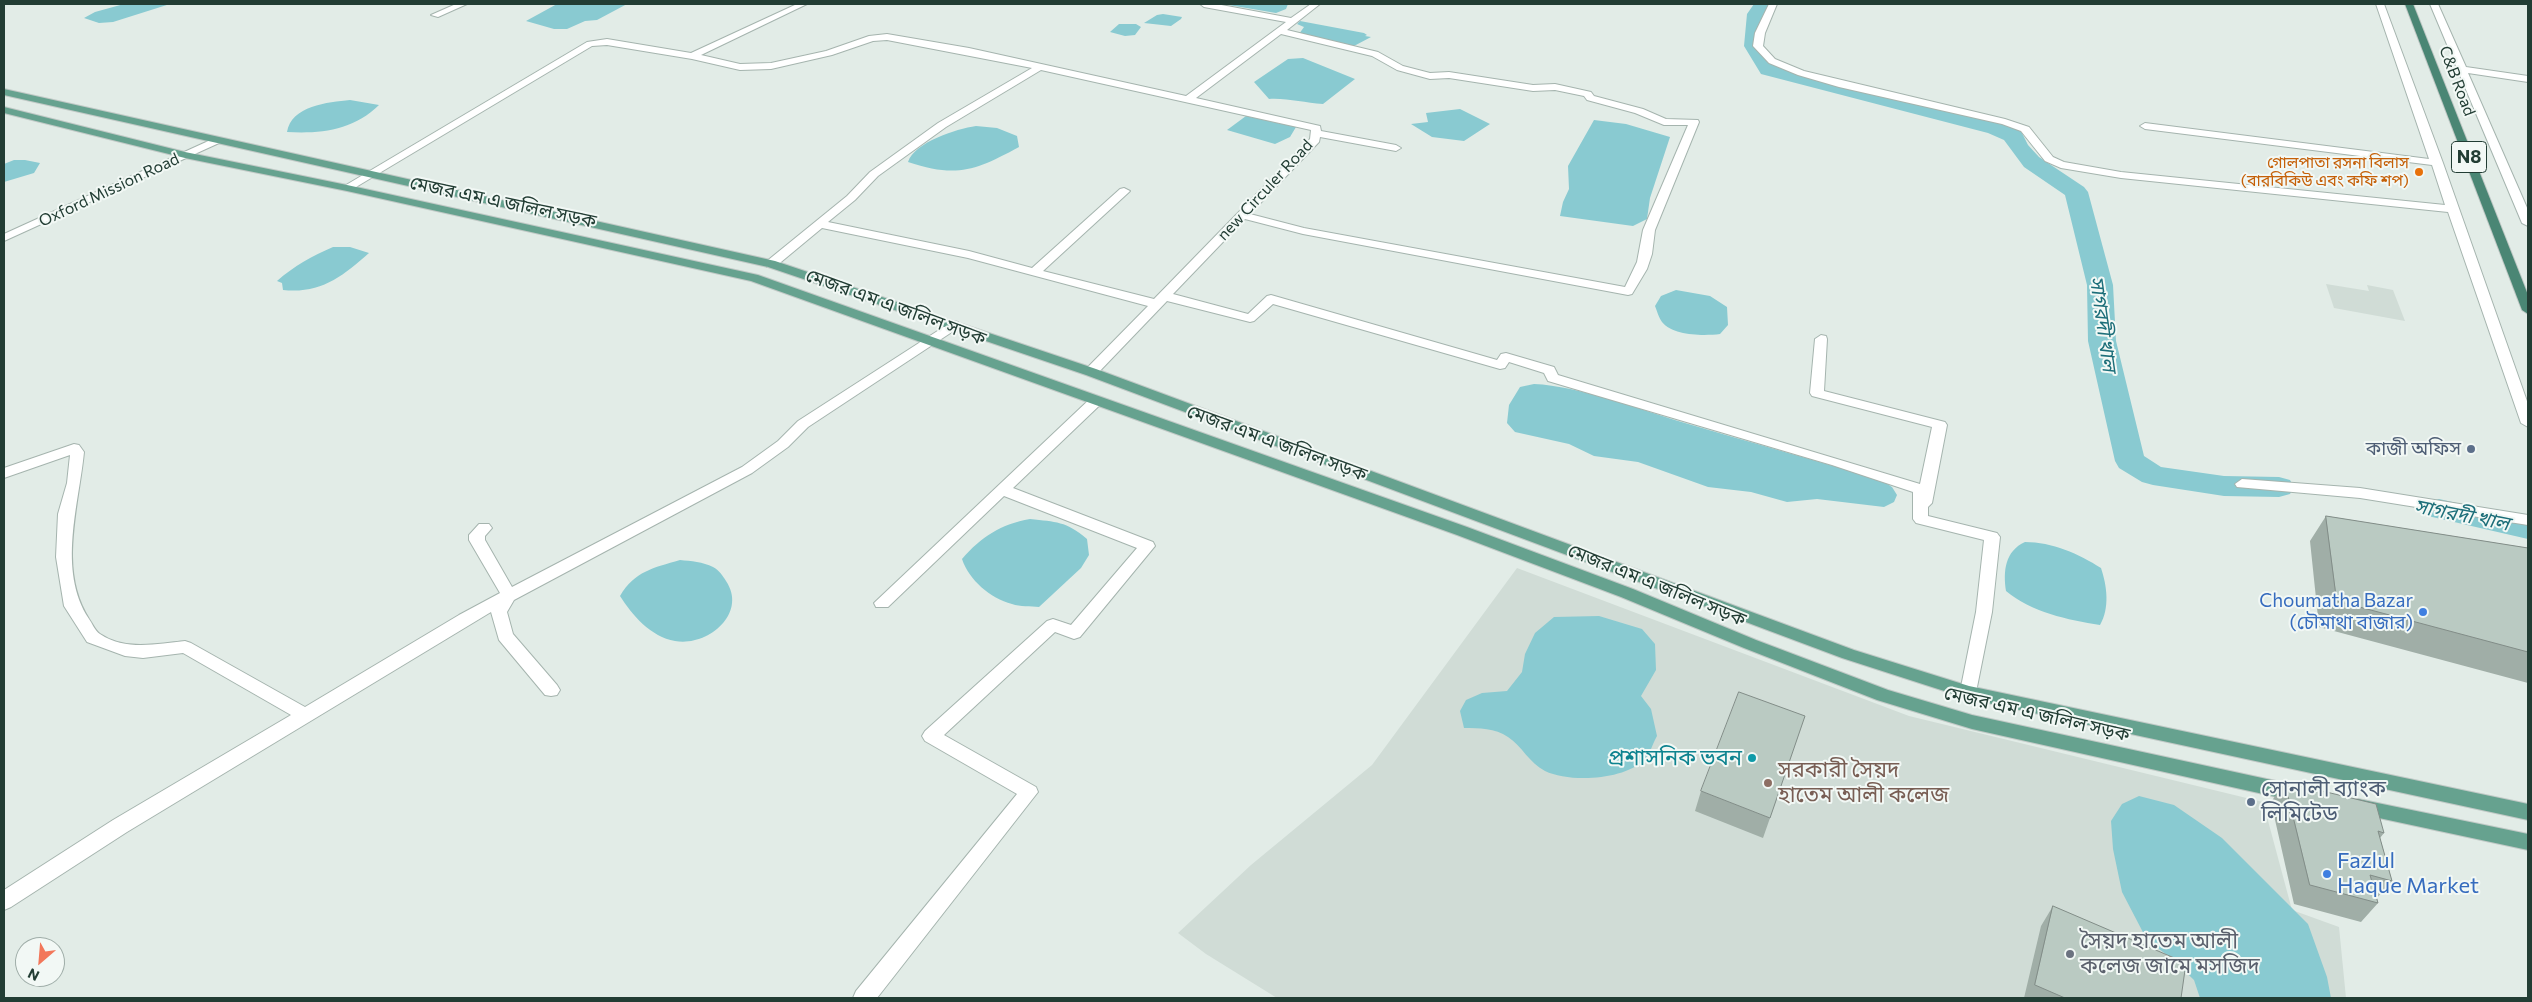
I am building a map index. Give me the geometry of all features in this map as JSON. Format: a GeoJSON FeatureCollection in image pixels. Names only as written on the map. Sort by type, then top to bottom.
{"type":"FeatureCollection","features":[{"type":"Feature","properties":{"kind":"highway","name":"C&B Road"},"geometry":{"type":"LineString","coordinates":[[2409,4],[2528,310]]}},
{"type":"Feature","properties":{"kind":"main road","name":"মেজর এম এ জলিল সড়ক"},"geometry":{"type":"LineString","coordinates":[[4,92],[215,141],[771,264],[1091,372],[1848,654],[1969,692],[2528,812]]}},
{"type":"Feature","properties":{"kind":"main road","name":"মেজর এম এ জলিল সড়ক"},"geometry":{"type":"LineString","coordinates":[[4,110],[186,155],[348,188],[754,278],[1316,478],[1627,593],[1883,696],[1972,722],[2316,798]]}},
{"type":"Feature","properties":{"kind":"main road"},"geometry":{"type":"LineString","coordinates":[[2345,804],[2528,842]]}},
{"type":"Feature","properties":{"kind":"street"},"geometry":{"type":"LineString","coordinates":[[435,15],[463,4]]}},
{"type":"Feature","properties":{"kind":"street"},"geometry":{"type":"LineString","coordinates":[[692,56],[803,4]]}},
{"type":"Feature","properties":{"kind":"street"},"geometry":{"type":"LineString","coordinates":[[1204,4],[1293,21]]}},
{"type":"Feature","properties":{"kind":"street"},"geometry":{"type":"LineString","coordinates":[[348,188],[590,44],[607,42],[692,56],[740,67],[771,66],[829,53],[872,38],[887,37],[960,51],[970,51],[1188,99],[1316,4]]}},
{"type":"Feature","properties":{"kind":"street"},"geometry":{"type":"LineString","coordinates":[[1772,4],[1760,32],[1758,46],[1772,60],[1839,84],[2005,122],[2025,129],[2050,159],[2062,165],[2121,175],[2454,209]]}},
{"type":"Feature","properties":{"kind":"street"},"geometry":{"type":"LineString","coordinates":[[2380,4],[2438,163],[2528,423]]}},
{"type":"Feature","properties":{"kind":"street"},"geometry":{"type":"LineString","coordinates":[[2434,4],[2528,223]]}},
{"type":"Feature","properties":{"kind":"street"},"geometry":{"type":"LineString","coordinates":[[1242,215],[1303,231],[1628,291],[1638,277],[1648,248],[1649,230],[1694,122],[1664,122],[1639,111],[1590,98],[1588,94],[1560,88],[1533,88],[1449,75],[1430,76],[1400,68],[1375,54],[1279,31]]}},
{"type":"Feature","properties":{"kind":"street"},"geometry":{"type":"LineString","coordinates":[[771,264],[851,198],[874,174],[942,125],[1041,66]]}},
{"type":"Feature","properties":{"kind":"street"},"geometry":{"type":"LineString","coordinates":[[2461,69],[2528,79]]}},
{"type":"Feature","properties":{"kind":"street","name":"new Circuler Road"},"geometry":{"type":"LineString","coordinates":[[1091,372],[1315,140],[1316,128],[1188,99]]}},
{"type":"Feature","properties":{"kind":"street"},"geometry":{"type":"LineString","coordinates":[[2145,126],[2438,163]]}},
{"type":"Feature","properties":{"kind":"street"},"geometry":{"type":"LineString","coordinates":[[1315,133],[1396,148]]}},
{"type":"Feature","properties":{"kind":"street","name":"Oxford Mission Road"},"geometry":{"type":"LineString","coordinates":[[4,238],[215,141]]}},
{"type":"Feature","properties":{"kind":"street"},"geometry":{"type":"LineString","coordinates":[[1035,271],[1124,191]]}},
{"type":"Feature","properties":{"kind":"street"},"geometry":{"type":"LineString","coordinates":[[819,224],[969,254],[1160,300],[1250,318],[1271,299],[1500,365],[1506,357],[1549,370],[1549,374],[1553,378],[1920,489],[1921,519]]}},
{"type":"Feature","properties":{"kind":"street"},"geometry":{"type":"LineString","coordinates":[[4,902],[120,826],[465,619],[746,470],[783,444],[803,424],[953,325]]}},
{"type":"Feature","properties":{"kind":"street"},"geometry":{"type":"LineString","coordinates":[[1821,339],[1817,393],[1940,425],[1921,519]]}},
{"type":"Feature","properties":{"kind":"street"},"geometry":{"type":"LineString","coordinates":[[882,603],[1097,400]]}},
{"type":"Feature","properties":{"kind":"street"},"geometry":{"type":"LineString","coordinates":[[4,473],[74,448],[77,452],[74,483],[66,514],[64,557],[72,606],[93,638],[124,650],[143,652],[185,647],[305,715]]}},
{"type":"Feature","properties":{"kind":"street"},"geometry":{"type":"LineString","coordinates":[[2242,484],[2360,494],[2528,520]]}},
{"type":"Feature","properties":{"kind":"street"},"geometry":{"type":"LineString","coordinates":[[864,998],[1029,792],[931,736],[1053,625],[1074,634],[1148,546],[1001,489]]}},
{"type":"Feature","properties":{"kind":"street"},"geometry":{"type":"LineString","coordinates":[[1921,519],[1992,537],[1984,612],[1969,692]]}},
{"type":"Feature","properties":{"kind":"street"},"geometry":{"type":"LineString","coordinates":[[484,528],[477,535],[477,540],[509,595]]}},
{"type":"Feature","properties":{"kind":"street"},"geometry":{"type":"LineString","coordinates":[[509,595],[499,612],[505,636],[552,690]]}},
{"type":"Feature","properties":{"kind":"shaded area"},"geometry":{"type":"Polygon","coordinates":[[[2326,284],[2369,291],[2367,285],[2393,290],[2405,321],[2334,308],[2326,284]]]}},
{"type":"Feature","properties":{"kind":"shaded area","name":"সরকারী সৈয়দ হাতেম আলী কলেজ"},"geometry":{"type":"Polygon","coordinates":[[[1517,568],[1909,716],[2263,802],[2292,910],[2339,927],[2346,998],[1277,998],[1206,954],[1178,933],[1251,865],[1372,765],[1517,568]]]}},
{"type":"Feature","properties":{"kind":"water"},"geometry":{"type":"Polygon","coordinates":[[[124,4],[170,4],[113,22],[99,23],[84,18],[95,12],[124,4]]]}},
{"type":"Feature","properties":{"kind":"water"},"geometry":{"type":"Polygon","coordinates":[[[557,4],[627,4],[597,20],[585,21],[567,29],[554,29],[526,21],[557,4]]]}},
{"type":"Feature","properties":{"kind":"water"},"geometry":{"type":"Polygon","coordinates":[[[1223,4],[1288,4],[1286,9],[1276,13],[1223,4]]]}},
{"type":"Feature","properties":{"kind":"water"},"geometry":{"type":"Polygon","coordinates":[[[1157,15],[1182,17],[1171,26],[1144,23],[1157,15]]]}},
{"type":"Feature","properties":{"kind":"water"},"geometry":{"type":"Polygon","coordinates":[[[1300,21],[1364,33],[1367,35],[1365,36],[1371,37],[1354,46],[1299,34],[1304,27],[1297,24],[1300,21]]]}},
{"type":"Feature","properties":{"kind":"water"},"geometry":{"type":"Polygon","coordinates":[[[1119,24],[1136,24],[1141,27],[1135,35],[1125,36],[1110,32],[1119,24]]]}},
{"type":"Feature","properties":{"kind":"water"},"geometry":{"type":"Polygon","coordinates":[[[1303,58],[1355,79],[1323,104],[1269,99],[1254,82],[1288,59],[1303,58]]]}},
{"type":"Feature","properties":{"kind":"water"},"geometry":{"type":"Polygon","coordinates":[[[350,100],[379,105],[359,120],[336,129],[312,132],[287,132],[295,116],[303,111],[321,104],[350,100]]]}},
{"type":"Feature","properties":{"kind":"water"},"geometry":{"type":"Polygon","coordinates":[[[1460,109],[1490,124],[1464,141],[1432,137],[1411,124],[1428,122],[1426,113],[1460,109]]]}},
{"type":"Feature","properties":{"kind":"water"},"geometry":{"type":"Polygon","coordinates":[[[1246,116],[1296,127],[1290,137],[1275,144],[1227,130],[1246,116]]]}},
{"type":"Feature","properties":{"kind":"water"},"geometry":{"type":"Polygon","coordinates":[[[1594,120],[1626,124],[1670,137],[1650,198],[1647,219],[1633,226],[1560,216],[1563,202],[1569,189],[1568,166],[1594,120]]]}},
{"type":"Feature","properties":{"kind":"water"},"geometry":{"type":"Polygon","coordinates":[[[976,126],[997,128],[1017,136],[1019,147],[990,162],[965,170],[939,170],[908,162],[919,148],[927,143],[948,133],[976,126]]]}},
{"type":"Feature","properties":{"kind":"water"},"geometry":{"type":"Polygon","coordinates":[[[14,160],[40,163],[34,173],[4,182],[4,164],[14,160]]]}},
{"type":"Feature","properties":{"kind":"water"},"geometry":{"type":"Polygon","coordinates":[[[333,247],[350,247],[369,253],[330,282],[308,289],[296,291],[283,290],[282,283],[277,281],[304,262],[333,247]]]}},
{"type":"Feature","properties":{"kind":"water"},"geometry":{"type":"Polygon","coordinates":[[[1676,290],[1710,296],[1727,307],[1728,325],[1720,334],[1706,335],[1689,334],[1667,327],[1661,320],[1655,306],[1661,296],[1676,290]]]}},
{"type":"Feature","properties":{"kind":"water"},"geometry":{"type":"Polygon","coordinates":[[[1534,384],[1570,389],[1610,399],[1858,473],[1883,481],[1892,487],[1897,495],[1894,502],[1884,507],[1817,499],[1787,502],[1751,492],[1708,487],[1638,462],[1594,456],[1569,444],[1515,432],[1507,423],[1509,405],[1520,387],[1534,384]]]}},
{"type":"Feature","properties":{"kind":"water"},"geometry":{"type":"Polygon","coordinates":[[[1030,519],[1054,522],[1080,533],[1087,539],[1089,555],[1081,568],[1039,607],[1015,605],[988,593],[975,581],[962,559],[977,544],[992,533],[1010,524],[1030,519]]]}},
{"type":"Feature","properties":{"kind":"water"},"geometry":{"type":"Polygon","coordinates":[[[2025,542],[2045,544],[2065,550],[2101,568],[2105,582],[2106,604],[2100,625],[2075,621],[2038,610],[2006,591],[2005,569],[2009,556],[2018,546],[2025,542]]]}},
{"type":"Feature","properties":{"kind":"water"},"geometry":{"type":"Polygon","coordinates":[[[680,560],[701,563],[715,568],[725,579],[731,593],[732,605],[728,616],[721,626],[700,639],[675,641],[658,635],[636,618],[620,596],[638,576],[653,568],[680,560]]]}},
{"type":"Feature","properties":{"kind":"water"},"geometry":{"type":"Polygon","coordinates":[[[1599,616],[1642,629],[1655,644],[1656,670],[1641,696],[1651,709],[1657,736],[1644,760],[1624,772],[1596,778],[1556,775],[1539,768],[1513,741],[1503,734],[1487,729],[1464,728],[1460,711],[1466,700],[1482,693],[1507,691],[1522,672],[1525,654],[1535,633],[1554,617],[1599,616]]]}},
{"type":"Feature","properties":{"kind":"water"},"geometry":{"type":"Polygon","coordinates":[[[2139,796],[2174,805],[2222,838],[2308,924],[2327,977],[2331,998],[2200,998],[2194,980],[2171,958],[2147,940],[2122,892],[2113,849],[2111,821],[2122,804],[2139,796]]]}},
{"type":"Feature","properties":{"kind":"building","name":"Choumatha Bazar (চৌমাথা বাজার)"},"geometry":{"type":"Polygon","coordinates":[[[2326,516],[2528,548],[2528,652],[2337,601],[2326,516]]]}},
{"type":"Feature","properties":{"kind":"building","name":"প্রশাসনিক ভবন"},"geometry":{"type":"Polygon","coordinates":[[[1739,692],[1805,716],[1770,818],[1701,791],[1739,692]]]}},
{"type":"Feature","properties":{"kind":"building"},"geometry":{"type":"Polygon","coordinates":[[[2285,782],[2376,804],[2384,833],[2378,831],[2392,881],[2370,875],[2378,903],[2310,885],[2285,782]]]}},
{"type":"Feature","properties":{"kind":"building","name":"সৈয়দ হাতেম আলী কলেজ জামে মসজিদ"},"geometry":{"type":"Polygon","coordinates":[[[2053,906],[2186,963],[2181,998],[2065,998],[2035,985],[2053,906]]]}},
{"type":"Feature","properties":{"kind":"waterway","name":"সাগরদী খাল"},"geometry":{"type":"LineString","coordinates":[[1763,4],[1756,14],[1754,46],[1768,70],[1996,128],[2013,136],[2024,155],[2076,192],[2100,285],[2102,341],[2130,461],[2153,475],[2224,486],[2279,487]]}},
{"type":"Feature","properties":{"kind":"waterway","name":"সাগরদী খাল"},"geometry":{"type":"LineString","coordinates":[[2439,509],[2528,529]]}},
{"type":"Feature","properties":{"kind":"place","name":"গোলপাতা রসনা বিলাস (বারবিকিউ এবং কফি শপ)"},"geometry":{"type":"Point","coordinates":[2419,172]}},
{"type":"Feature","properties":{"kind":"place","name":"কাজী অফিস"},"geometry":{"type":"Point","coordinates":[2471,449]}},
{"type":"Feature","properties":{"kind":"place","name":"Choumatha Bazar (চৌমাথা বাজার)"},"geometry":{"type":"Point","coordinates":[2423,612]}},
{"type":"Feature","properties":{"kind":"place","name":"প্রশাসনিক ভবন"},"geometry":{"type":"Point","coordinates":[1752,758]}},
{"type":"Feature","properties":{"kind":"place","name":"সরকারী সৈয়দ হাতেম আলী কলেজ"},"geometry":{"type":"Point","coordinates":[1768,783]}},
{"type":"Feature","properties":{"kind":"place","name":"সোনালী ব্যাংক লিমিটেড"},"geometry":{"type":"Point","coordinates":[2251,802]}},
{"type":"Feature","properties":{"kind":"place","name":"Fazlul Haque Market"},"geometry":{"type":"Point","coordinates":[2327,874]}},
{"type":"Feature","properties":{"kind":"place","name":"সৈয়দ হাতেম আলী কলেজ জামে মসজিদ"},"geometry":{"type":"Point","coordinates":[2070,954]}}]}
